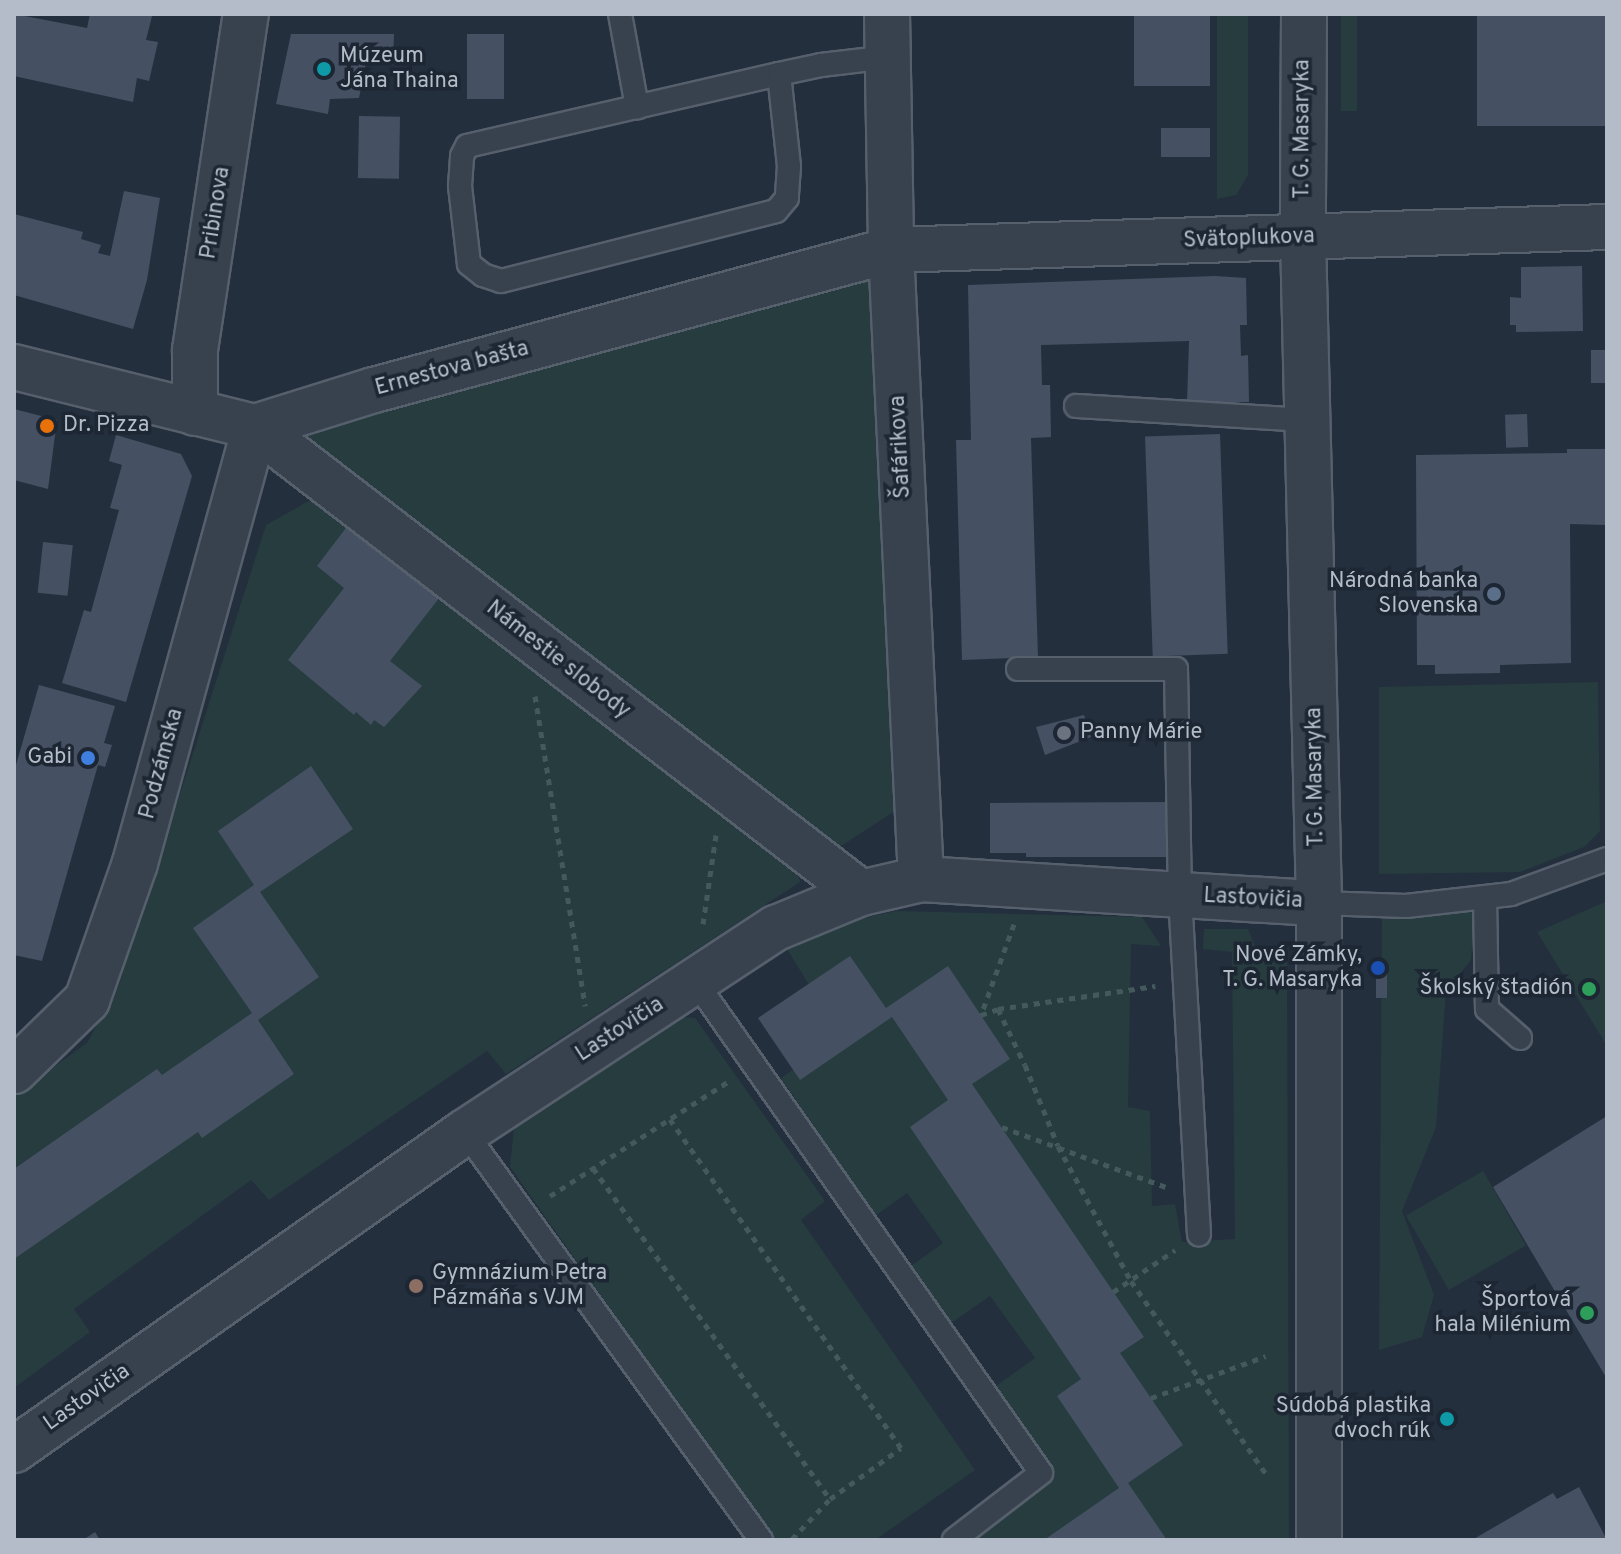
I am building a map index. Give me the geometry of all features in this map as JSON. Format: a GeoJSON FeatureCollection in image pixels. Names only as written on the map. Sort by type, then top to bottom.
{"type":"FeatureCollection","features":[{"type":"Feature","properties":{"kind":"street","name":"Pribinova"},"geometry":{"type":"LineString","coordinates":[[195,413],[195,350],[246,14]]}},
{"type":"Feature","properties":{"kind":"street","name":"Šafárikova"},"geometry":{"type":"LineString","coordinates":[[887,14],[891,250],[921,879]]}},
{"type":"Feature","properties":{"kind":"street","name":"T. G. Masaryka"},"geometry":{"type":"LineString","coordinates":[[1304,14],[1303,237],[1319,903],[1319,1540]]}},
{"type":"Feature","properties":{"kind":"street","name":"Svätoplukova"},"geometry":{"type":"LineString","coordinates":[[891,250],[1607,227]]}},
{"type":"Feature","properties":{"kind":"street","name":"Ernestova bašta"},"geometry":{"type":"LineString","coordinates":[[255,427],[374,390],[891,250]]}},
{"type":"Feature","properties":{"kind":"street"},"geometry":{"type":"LineString","coordinates":[[14,367],[255,427]]}},
{"type":"Feature","properties":{"kind":"street","name":"Námestie slobody"},"geometry":{"type":"LineString","coordinates":[[255,427],[861,893]]}},
{"type":"Feature","properties":{"kind":"street","name":"Podzámska"},"geometry":{"type":"LineString","coordinates":[[14,1071],[87,1000],[135,863],[255,427]]}},
{"type":"Feature","properties":{"kind":"street","name":"Lastovičia"},"geometry":{"type":"LineString","coordinates":[[14,1450],[465,1132],[776,928],[861,893],[921,879],[1319,903]]}},
{"type":"Feature","properties":{"kind":"lane"},"geometry":{"type":"LineString","coordinates":[[620,14],[637,107]]}},
{"type":"Feature","properties":{"kind":"lane"},"geometry":{"type":"LineString","coordinates":[[779,74],[789,166],[787,198],[776,211],[501,281],[483,275],[469,264],[460,186],[462,156],[467,146],[779,74],[821,65],[888,57]]}},
{"type":"Feature","properties":{"kind":"lane"},"geometry":{"type":"LineString","coordinates":[[1076,406],[1307,420]]}},
{"type":"Feature","properties":{"kind":"lane"},"geometry":{"type":"LineString","coordinates":[[1018,669],[1176,669],[1180,895],[1199,1234]]}},
{"type":"Feature","properties":{"kind":"lane"},"geometry":{"type":"LineString","coordinates":[[1319,903],[1406,906],[1511,894],[1607,859]]}},
{"type":"Feature","properties":{"kind":"lane"},"geometry":{"type":"LineString","coordinates":[[1485,897],[1487,1009],[1520,1038]]}},
{"type":"Feature","properties":{"kind":"lane"},"geometry":{"type":"LineString","coordinates":[[695,981],[1041,1473],[954,1540]]}},
{"type":"Feature","properties":{"kind":"lane"},"geometry":{"type":"LineString","coordinates":[[465,1132],[761,1540]]}},
{"type":"Feature","properties":{"kind":"path"},"geometry":{"type":"LineString","coordinates":[[526,635],[592,1048]]}},
{"type":"Feature","properties":{"kind":"path"},"geometry":{"type":"LineString","coordinates":[[695,981],[723,787]]}},
{"type":"Feature","properties":{"kind":"path"},"geometry":{"type":"LineString","coordinates":[[1028,886],[981,1015],[998,1009],[1186,982]]}},
{"type":"Feature","properties":{"kind":"path"},"geometry":{"type":"LineString","coordinates":[[998,1009],[1058,1146],[1131,1281],[1266,1474]]}},
{"type":"Feature","properties":{"kind":"path"},"geometry":{"type":"LineString","coordinates":[[550,1196],[754,1065]]}},
{"type":"Feature","properties":{"kind":"path"},"geometry":{"type":"LineString","coordinates":[[670,1119],[901,1448],[830,1499],[791,1540]]}},
{"type":"Feature","properties":{"kind":"path"},"geometry":{"type":"LineString","coordinates":[[1002,1127],[1198,1200]]}},
{"type":"Feature","properties":{"kind":"path"},"geometry":{"type":"LineString","coordinates":[[593,1168],[830,1499]]}},
{"type":"Feature","properties":{"kind":"path"},"geometry":{"type":"LineString","coordinates":[[1113,1292],[1199,1234]]}},
{"type":"Feature","properties":{"kind":"path"},"geometry":{"type":"LineString","coordinates":[[1151,1398],[1266,1356]]}},
{"type":"Feature","properties":{"kind":"green space"},"geometry":{"type":"Polygon","coordinates":[[[1217,14],[1248,14],[1248,175],[1236,195],[1217,199],[1217,14]]]}},
{"type":"Feature","properties":{"kind":"green space"},"geometry":{"type":"Polygon","coordinates":[[[1341,14],[1357,14],[1357,111],[1341,111],[1341,14]]]}},
{"type":"Feature","properties":{"kind":"green space"},"geometry":{"type":"Polygon","coordinates":[[[891,250],[907,803],[829,854],[255,427],[891,250]]]}},
{"type":"Feature","properties":{"kind":"green space"},"geometry":{"type":"Polygon","coordinates":[[[316,497],[794,859],[800,882],[506,1074],[487,1051],[269,1200],[251,1180],[74,1309],[90,1332],[14,1388],[14,1096],[87,1043],[119,985],[266,525],[316,497]]]}},
{"type":"Feature","properties":{"kind":"green space"},"geometry":{"type":"Polygon","coordinates":[[[1598,682],[1600,831],[1584,847],[1520,872],[1379,874],[1379,687],[1598,682]]]}},
{"type":"Feature","properties":{"kind":"green space","name":"Školský štadión"},"geometry":{"type":"Polygon","coordinates":[[[1607,901],[1607,1046],[1537,932],[1607,901]]]}},
{"type":"Feature","properties":{"kind":"green space"},"geometry":{"type":"Polygon","coordinates":[[[1475,910],[1471,960],[1446,991],[1436,1127],[1402,1211],[1434,1295],[1422,1337],[1379,1350],[1382,917],[1475,910]]]}},
{"type":"Feature","properties":{"kind":"green space"},"geometry":{"type":"Polygon","coordinates":[[[896,911],[1142,917],[1161,946],[1131,944],[1128,1107],[1150,1111],[1152,1206],[1175,1204],[1182,1242],[1235,1239],[1232,952],[1203,949],[1204,929],[1248,929],[1257,951],[1287,955],[1289,1540],[967,1540],[1052,1476],[996,1386],[1035,1358],[990,1296],[951,1323],[911,1266],[943,1243],[907,1193],[875,1216],[781,1078],[841,1037],[784,944],[797,932],[896,911]]]}},
{"type":"Feature","properties":{"kind":"green space"},"geometry":{"type":"Polygon","coordinates":[[[660,1016],[695,1018],[825,1201],[801,1220],[975,1470],[875,1540],[774,1540],[510,1167],[515,1118],[660,1016]]]}},
{"type":"Feature","properties":{"kind":"green space"},"geometry":{"type":"Polygon","coordinates":[[[1483,1171],[1526,1245],[1449,1290],[1406,1216],[1483,1171]]]}},
{"type":"Feature","properties":{"kind":"building"},"geometry":{"type":"Polygon","coordinates":[[[14,14],[87,28],[90,14],[152,16],[146,40],[158,42],[149,81],[137,78],[133,102],[14,76],[14,14]]]}},
{"type":"Feature","properties":{"kind":"building"},"geometry":{"type":"Polygon","coordinates":[[[1134,14],[1210,14],[1210,86],[1134,86],[1134,14]]]}},
{"type":"Feature","properties":{"kind":"building"},"geometry":{"type":"Polygon","coordinates":[[[1477,14],[1607,14],[1607,126],[1477,126],[1477,14]]]}},
{"type":"Feature","properties":{"kind":"building"},"geometry":{"type":"Polygon","coordinates":[[[291,34],[394,34],[393,61],[367,57],[359,98],[330,99],[328,114],[276,104],[291,34]]]}},
{"type":"Feature","properties":{"kind":"building"},"geometry":{"type":"Polygon","coordinates":[[[467,34],[504,34],[504,99],[467,99],[467,34]]]}},
{"type":"Feature","properties":{"kind":"building"},"geometry":{"type":"Polygon","coordinates":[[[359,116],[400,117],[399,179],[358,178],[359,116]]]}},
{"type":"Feature","properties":{"kind":"building"},"geometry":{"type":"Polygon","coordinates":[[[1161,128],[1210,128],[1210,157],[1161,157],[1161,128]]]}},
{"type":"Feature","properties":{"kind":"building"},"geometry":{"type":"Polygon","coordinates":[[[124,191],[160,198],[147,280],[133,329],[14,295],[14,214],[83,232],[81,239],[101,245],[98,253],[110,256],[124,191]]]}},
{"type":"Feature","properties":{"kind":"building"},"geometry":{"type":"Polygon","coordinates":[[[1582,266],[1583,331],[1516,332],[1516,325],[1510,325],[1510,297],[1521,298],[1521,267],[1582,266]]]}},
{"type":"Feature","properties":{"kind":"building"},"geometry":{"type":"Polygon","coordinates":[[[1215,276],[1246,278],[1247,325],[1240,325],[1241,356],[1248,355],[1249,402],[1187,403],[1189,341],[1041,345],[1042,385],[1050,385],[1051,437],[1031,438],[1038,657],[962,660],[956,440],[971,440],[968,285],[1215,276]]]}},
{"type":"Feature","properties":{"kind":"building"},"geometry":{"type":"Polygon","coordinates":[[[1591,350],[1607,350],[1607,383],[1591,383],[1591,350]]]}},
{"type":"Feature","properties":{"kind":"building"},"geometry":{"type":"Polygon","coordinates":[[[14,409],[57,420],[48,489],[14,480],[14,409]]]}},
{"type":"Feature","properties":{"kind":"building"},"geometry":{"type":"Polygon","coordinates":[[[1527,414],[1528,447],[1506,448],[1505,415],[1527,414]]]}},
{"type":"Feature","properties":{"kind":"building"},"geometry":{"type":"Polygon","coordinates":[[[1220,434],[1228,654],[1153,656],[1145,437],[1220,434]]]}},
{"type":"Feature","properties":{"kind":"building"},"geometry":{"type":"Polygon","coordinates":[[[116,435],[181,454],[192,476],[126,702],[62,683],[84,610],[91,612],[119,510],[110,508],[122,465],[109,461],[116,435]]]}},
{"type":"Feature","properties":{"kind":"building","name":"Národná banka Slovenska"},"geometry":{"type":"Polygon","coordinates":[[[1567,449],[1607,449],[1607,525],[1570,524],[1571,663],[1500,665],[1500,673],[1435,674],[1435,665],[1417,665],[1416,455],[1567,453],[1567,449]]]}},
{"type":"Feature","properties":{"kind":"building"},"geometry":{"type":"Polygon","coordinates":[[[355,516],[447,588],[390,661],[422,686],[384,727],[374,720],[371,725],[356,712],[354,715],[288,660],[344,588],[317,566],[355,516]]]}},
{"type":"Feature","properties":{"kind":"building"},"geometry":{"type":"Polygon","coordinates":[[[43,542],[73,545],[68,596],[38,593],[43,542]]]}},
{"type":"Feature","properties":{"kind":"building"},"geometry":{"type":"Polygon","coordinates":[[[39,685],[115,706],[104,743],[112,745],[105,767],[98,765],[42,961],[14,955],[14,772],[39,685]]]}},
{"type":"Feature","properties":{"kind":"building","name":"Panny Márie"},"geometry":{"type":"Polygon","coordinates":[[[1084,715],[1091,737],[1045,755],[1036,727],[1084,715]]]}},
{"type":"Feature","properties":{"kind":"building"},"geometry":{"type":"Polygon","coordinates":[[[311,766],[353,829],[260,892],[319,977],[258,1020],[294,1074],[202,1138],[198,1132],[14,1259],[14,1169],[157,1069],[162,1075],[252,1013],[193,928],[254,885],[218,831],[311,766]]]}},
{"type":"Feature","properties":{"kind":"building"},"geometry":{"type":"Polygon","coordinates":[[[1172,802],[1172,857],[1026,857],[1026,853],[990,853],[990,803],[1172,802]]]}},
{"type":"Feature","properties":{"kind":"building"},"geometry":{"type":"Polygon","coordinates":[[[850,956],[886,1008],[948,966],[1010,1059],[972,1084],[1144,1337],[1120,1353],[1183,1445],[1128,1483],[1167,1540],[1044,1540],[1119,1488],[1057,1396],[1081,1379],[910,1127],[948,1100],[892,1017],[800,1080],[758,1018],[850,956]]]}},
{"type":"Feature","properties":{"kind":"building"},"geometry":{"type":"Polygon","coordinates":[[[1376,974],[1387,974],[1387,998],[1376,998],[1376,974]]]}},
{"type":"Feature","properties":{"kind":"building","name":"Športová hala Milénium"},"geometry":{"type":"Polygon","coordinates":[[[1607,1116],[1607,1379],[1493,1187],[1607,1116]]]}},
{"type":"Feature","properties":{"kind":"building"},"geometry":{"type":"Polygon","coordinates":[[[1579,1487],[1607,1540],[1472,1540],[1553,1493],[1557,1499],[1579,1487]]]}},
{"type":"Feature","properties":{"kind":"building"},"geometry":{"type":"Polygon","coordinates":[[[95,1532],[100,1540],[83,1540],[95,1532]]]}},
{"type":"Feature","properties":{"kind":"place","name":"Múzeum Jána Thaina"},"geometry":{"type":"Point","coordinates":[324,69]}},
{"type":"Feature","properties":{"kind":"place","name":"Dr. Pizza"},"geometry":{"type":"Point","coordinates":[47,426]}},
{"type":"Feature","properties":{"kind":"place","name":"Národná banka Slovenska"},"geometry":{"type":"Point","coordinates":[1494,594]}},
{"type":"Feature","properties":{"kind":"place","name":"Panny Márie"},"geometry":{"type":"Point","coordinates":[1064,733]}},
{"type":"Feature","properties":{"kind":"place","name":"Gabi"},"geometry":{"type":"Point","coordinates":[88,758]}},
{"type":"Feature","properties":{"kind":"place","name":"Nové Zámky, T. G. Masaryka"},"geometry":{"type":"Point","coordinates":[1378,968]}},
{"type":"Feature","properties":{"kind":"place","name":"Školský štadión"},"geometry":{"type":"Point","coordinates":[1589,989]}},
{"type":"Feature","properties":{"kind":"place","name":"Gymnázium Petra Pázmáňa s VJM"},"geometry":{"type":"Point","coordinates":[416,1286]}},
{"type":"Feature","properties":{"kind":"place","name":"Športová hala Milénium"},"geometry":{"type":"Point","coordinates":[1587,1313]}},
{"type":"Feature","properties":{"kind":"place","name":"Súdobá plastika dvoch rúk"},"geometry":{"type":"Point","coordinates":[1447,1419]}}]}
